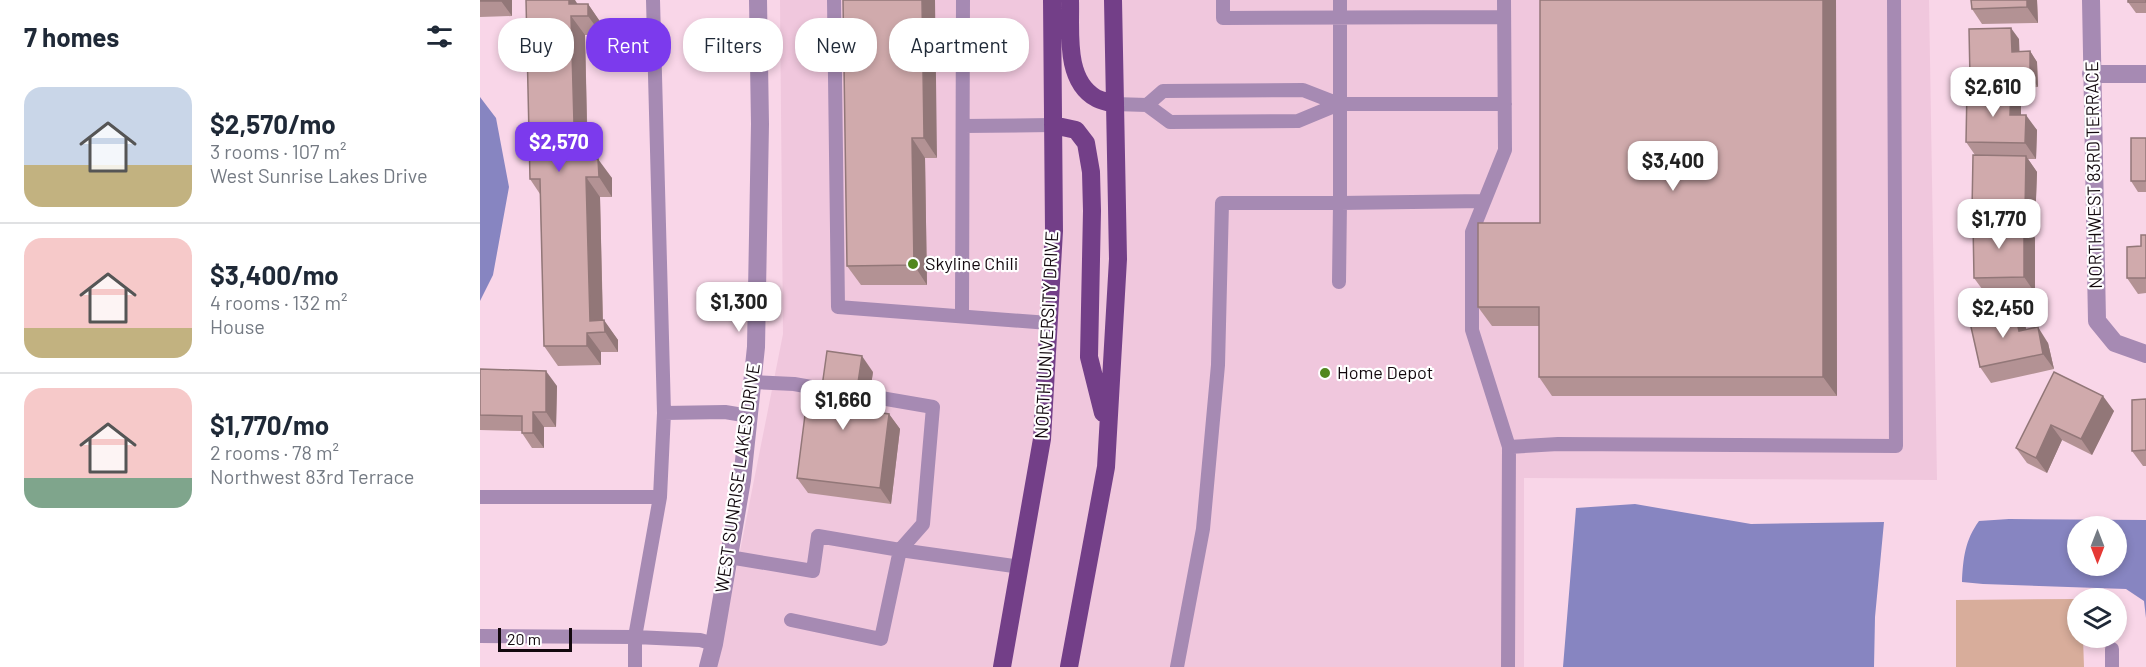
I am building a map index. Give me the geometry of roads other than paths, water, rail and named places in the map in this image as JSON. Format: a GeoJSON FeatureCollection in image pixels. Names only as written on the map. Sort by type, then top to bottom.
{"type":"FeatureCollection","features":[{"type":"Feature","properties":{"kind":"main road","name":"NORTH UNIVERSITY DRIVE"},"geometry":{"type":"LineString","coordinates":[[1002,667],[1042,439],[1054,231],[1052,0]]}},
{"type":"Feature","properties":{"kind":"main road"},"geometry":{"type":"LineString","coordinates":[[1070,0],[1071,49],[1075,70],[1084,87],[1096,98],[1114,104]]}},
{"type":"Feature","properties":{"kind":"main road"},"geometry":{"type":"LineString","coordinates":[[1070,667],[1106,467],[1118,259],[1113,0]]}},
{"type":"Feature","properties":{"kind":"main road"},"geometry":{"type":"LineString","coordinates":[[1053,125],[1076,130],[1086,143],[1091,172],[1092,211],[1089,357],[1108,433]]}},
{"type":"Feature","properties":{"kind":"street","name":"WEST SUNRISE LAKES DRIVE"},"geometry":{"type":"LineString","coordinates":[[708,667],[742,480],[756,347],[760,124],[758,0]]}},
{"type":"Feature","properties":{"kind":"street","name":"NORTHWEST 83RD TERRACE"},"geometry":{"type":"LineString","coordinates":[[2091,0],[2097,321],[2115,343],[2146,354]]}},
{"type":"Feature","properties":{"kind":"street"},"geometry":{"type":"LineString","coordinates":[[2091,74],[2146,74]]}},
{"type":"Feature","properties":{"kind":"lane"},"geometry":{"type":"LineString","coordinates":[[635,667],[635,637],[660,497],[664,413],[653,0]]}},
{"type":"Feature","properties":{"kind":"lane"},"geometry":{"type":"LineString","coordinates":[[834,0],[838,307],[1049,323]]}},
{"type":"Feature","properties":{"kind":"lane"},"geometry":{"type":"LineString","coordinates":[[962,315],[963,0]]}},
{"type":"Feature","properties":{"kind":"lane"},"geometry":{"type":"LineString","coordinates":[[1223,0],[1223,18],[1504,17]]}},
{"type":"Feature","properties":{"kind":"lane"},"geometry":{"type":"LineString","coordinates":[[1339,282],[1340,0]]}},
{"type":"Feature","properties":{"kind":"lane"},"geometry":{"type":"LineString","coordinates":[[1504,0],[1505,150],[1472,232],[1472,330],[1509,447],[1508,667]]}},
{"type":"Feature","properties":{"kind":"lane"},"geometry":{"type":"LineString","coordinates":[[1509,447],[1558,444],[1896,446],[1894,0]]}},
{"type":"Feature","properties":{"kind":"lane"},"geometry":{"type":"LineString","coordinates":[[1147,105],[1163,91],[1303,90],[1339,104],[1505,104]]}},
{"type":"Feature","properties":{"kind":"lane"},"geometry":{"type":"LineString","coordinates":[[1114,104],[1147,105],[1170,122],[1298,121],[1339,104]]}},
{"type":"Feature","properties":{"kind":"lane"},"geometry":{"type":"LineString","coordinates":[[963,126],[1053,125]]}},
{"type":"Feature","properties":{"kind":"lane"},"geometry":{"type":"LineString","coordinates":[[1177,667],[1203,529],[1218,364],[1222,203],[1484,201]]}},
{"type":"Feature","properties":{"kind":"lane"},"geometry":{"type":"LineString","coordinates":[[753,382],[794,384],[834,391]]}},
{"type":"Feature","properties":{"kind":"lane"},"geometry":{"type":"LineString","coordinates":[[790,620],[881,639],[900,550],[923,524],[933,407],[869,396]]}},
{"type":"Feature","properties":{"kind":"lane"},"geometry":{"type":"LineString","coordinates":[[664,413],[725,412],[749,416]]}},
{"type":"Feature","properties":{"kind":"lane"},"geometry":{"type":"LineString","coordinates":[[480,497],[660,497]]}},
{"type":"Feature","properties":{"kind":"lane"},"geometry":{"type":"LineString","coordinates":[[729,557],[813,571],[818,536],[1021,567]]}},
{"type":"Feature","properties":{"kind":"lane"},"geometry":{"type":"LineString","coordinates":[[480,636],[700,639],[714,644]]}},
{"type":"Feature","properties":{"kind":"lane"},"geometry":{"type":"LineString","coordinates":[[2112,649],[2112,667]]}},
{"type":"Feature","properties":{"kind":"place","name":"Skyline Chili"},"geometry":{"type":"Point","coordinates":[913,264]}},
{"type":"Feature","properties":{"kind":"place","name":"Home Depot"},"geometry":{"type":"Point","coordinates":[1325,373]}}]}
